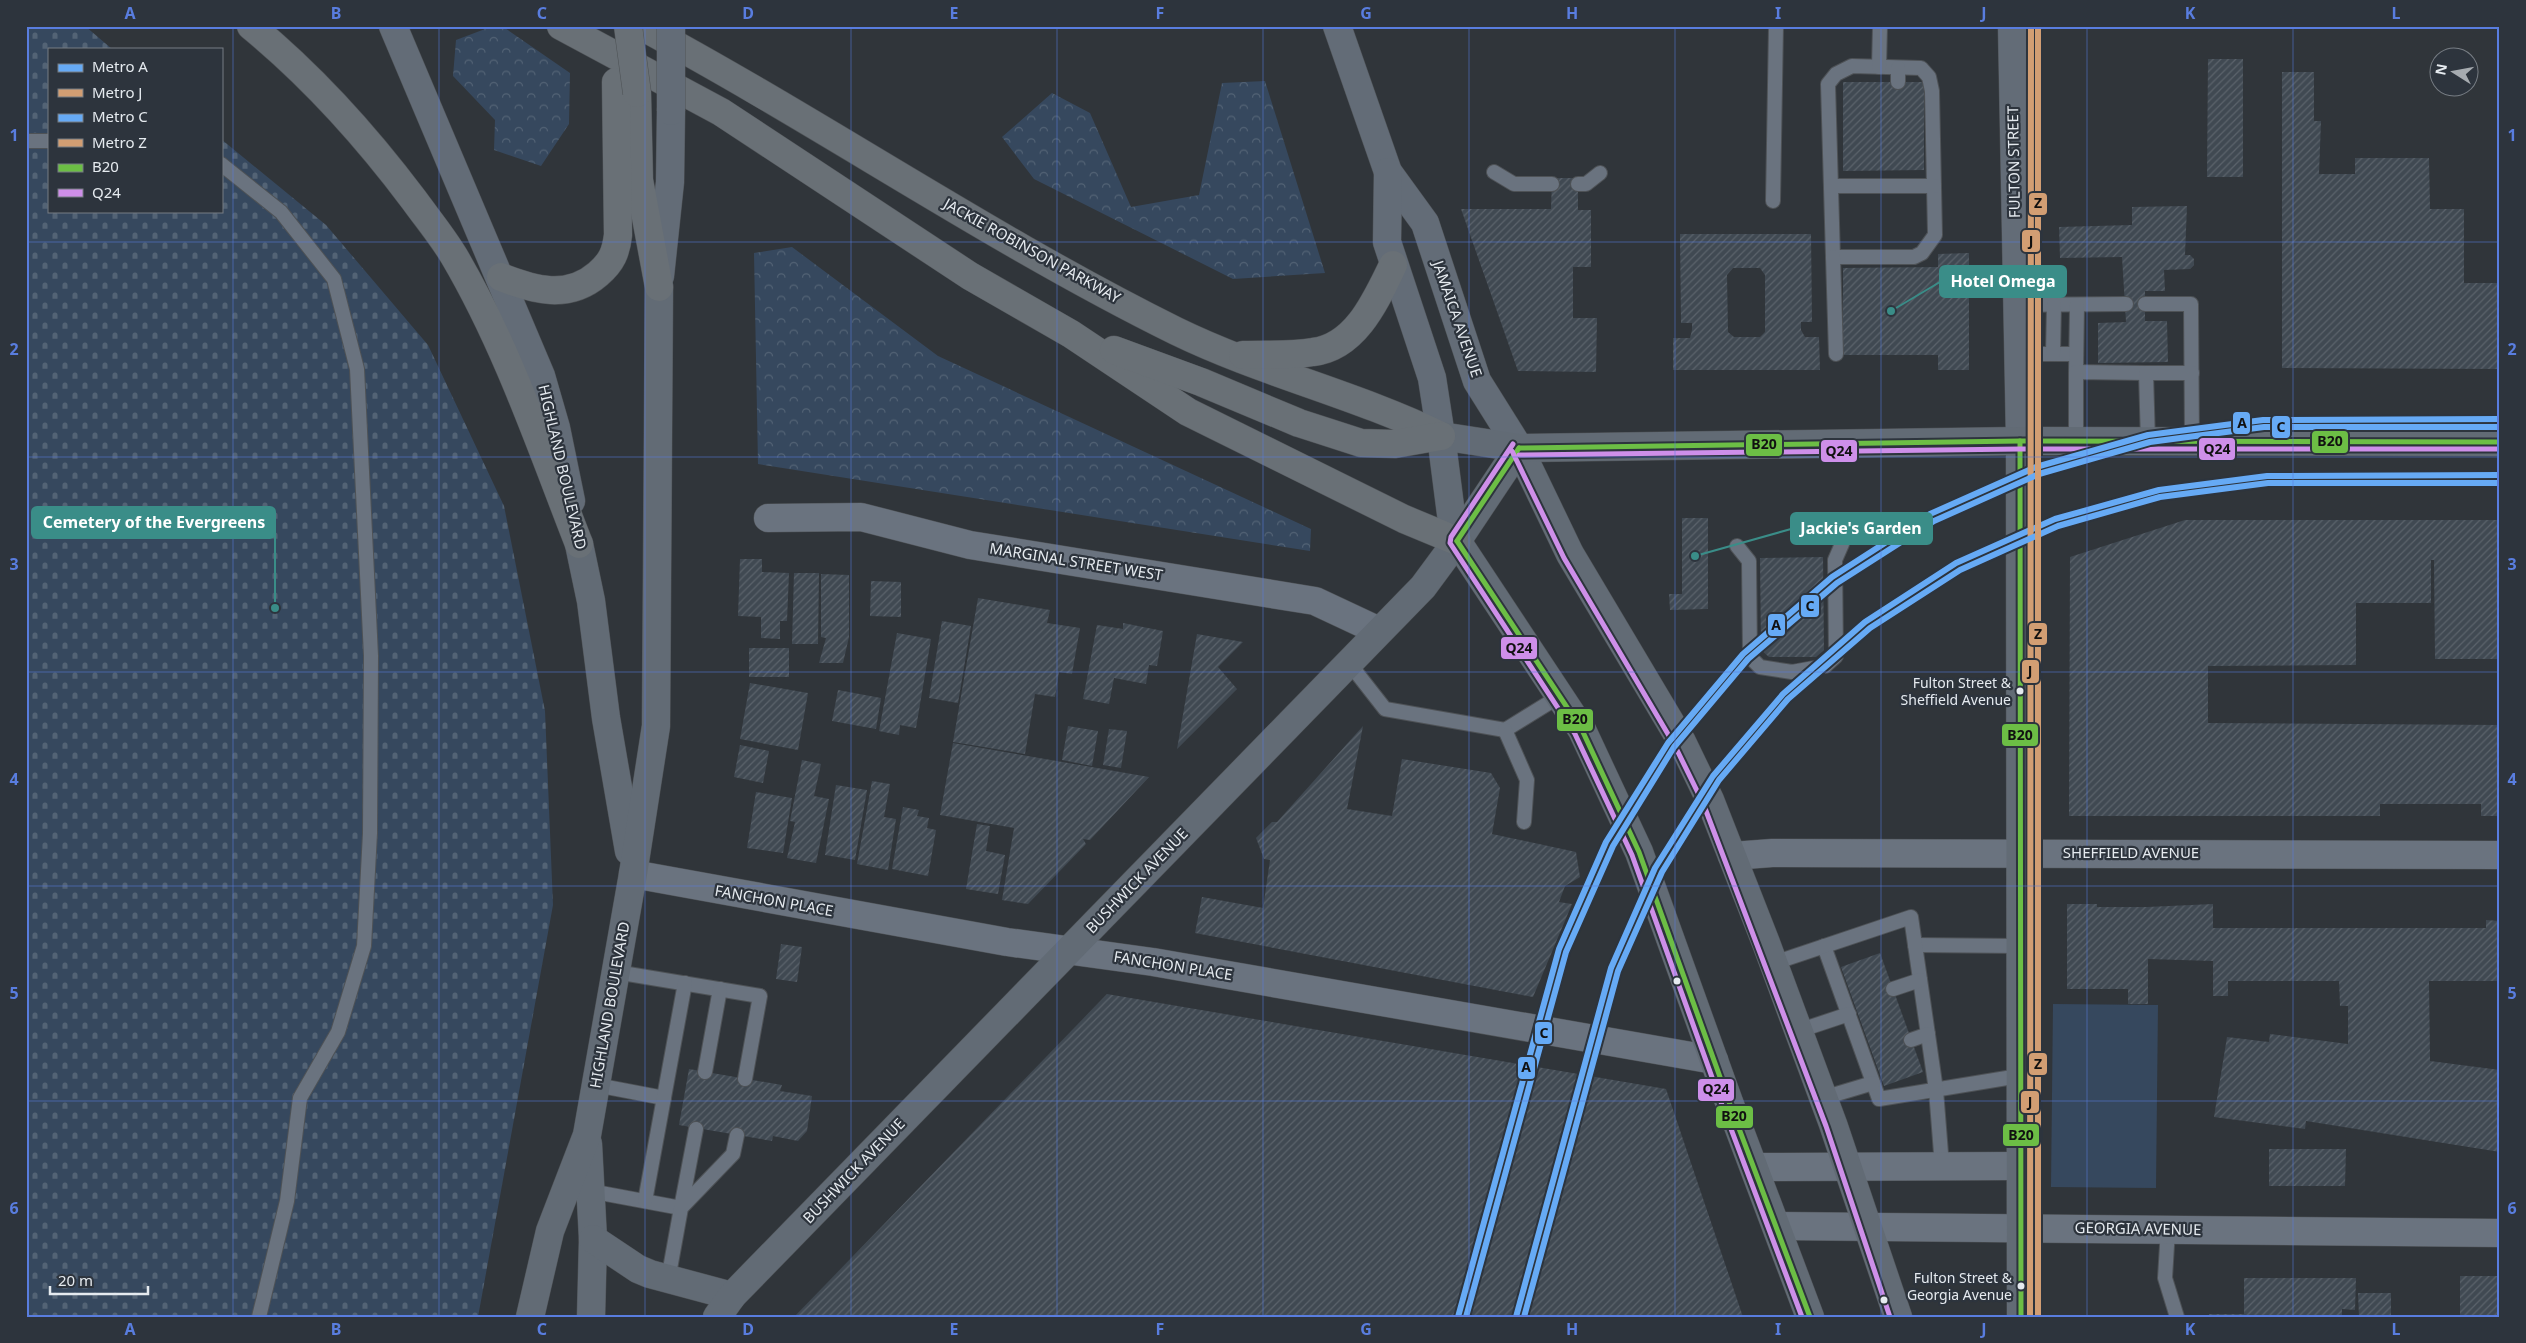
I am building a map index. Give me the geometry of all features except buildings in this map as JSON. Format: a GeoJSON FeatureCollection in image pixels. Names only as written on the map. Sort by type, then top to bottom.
{"type":"FeatureCollection","features":[{"type":"Feature","properties":{"kind":"highway"},"geometry":{"type":"LineString","coordinates":[[251,26],[338,107],[402,184],[453,254],[505,358],[579,544]]}},
{"type":"Feature","properties":{"kind":"highway"},"geometry":{"type":"LineString","coordinates":[[561,26],[721,112],[970,276],[1071,334],[1188,412],[1404,519],[1457,542]]}},
{"type":"Feature","properties":{"kind":"highway"},"geometry":{"type":"LineString","coordinates":[[622,26],[616,82],[628,180],[659,287]]}},
{"type":"Feature","properties":{"kind":"highway"},"geometry":{"type":"LineString","coordinates":[[501,277],[532,288],[554,291],[585,285],[614,256],[628,180],[637,93],[628,26]]}},
{"type":"Feature","properties":{"kind":"highway","name":"JACKIE ROBINSON PARKWAY"},"geometry":{"type":"LineString","coordinates":[[641,26],[992,230],[1175,330],[1228,355],[1366,404],[1441,436]]}},
{"type":"Feature","properties":{"kind":"highway"},"geometry":{"type":"LineString","coordinates":[[1228,355],[1300,353],[1327,348],[1341,341],[1360,324],[1393,265]]}},
{"type":"Feature","properties":{"kind":"highway"},"geometry":{"type":"LineString","coordinates":[[1071,334],[1335,436],[1361,443],[1395,444],[1441,436]]}},
{"type":"Feature","properties":{"kind":"main road","name":"HIGHLAND BOULEVARD"},"geometry":{"type":"LineString","coordinates":[[530,1317],[550,1231],[587,1135],[633,874],[656,726],[659,287],[670,182],[672,26]]}},
{"type":"Feature","properties":{"kind":"main road","name":"JAMAICA AVENUE"},"geometry":{"type":"LineString","coordinates":[[1337,26],[1388,172],[1425,223],[1477,381],[1519,448],[1570,554],[1682,742],[1710,800],[1774,964],[1823,1098],[1898,1317]]}},
{"type":"Feature","properties":{"kind":"main road","name":"FULTON STREET"},"geometry":{"type":"LineString","coordinates":[[2012,26],[2020,441],[2019,1166],[2021,1317]]}},
{"type":"Feature","properties":{"kind":"main road","name":"HIGHLAND BOULEVARD"},"geometry":{"type":"LineString","coordinates":[[394,30],[501,277],[544,384],[556,428],[591,601],[606,718],[633,874]]}},
{"type":"Feature","properties":{"kind":"main road","name":"JAMAICA AVENUE"},"geometry":{"type":"LineString","coordinates":[[1388,172],[1387,242],[1393,265],[1432,378],[1451,514],[1457,542],[1582,730],[1639,852],[1810,1317]]}},
{"type":"Feature","properties":{"kind":"main road"},"geometry":{"type":"LineString","coordinates":[[1441,436],[1519,448],[2020,441],[2500,442]]}},
{"type":"Feature","properties":{"kind":"main road","name":"BUSHWICK AVENUE"},"geometry":{"type":"LineString","coordinates":[[700,1317],[724,1306],[1423,587],[1457,542],[1519,448]]}},
{"type":"Feature","properties":{"kind":"main road","name":"HIGHLAND BOULEVARD"},"geometry":{"type":"LineString","coordinates":[[587,1135],[593,1240],[591,1317]]}},
{"type":"Feature","properties":{"kind":"main road"},"geometry":{"type":"LineString","coordinates":[[593,1240],[638,1269],[668,1280],[724,1306]]}},
{"type":"Feature","properties":{"kind":"street","name":"MARGINAL STREET WEST"},"geometry":{"type":"LineString","coordinates":[[768,518],[861,517],[970,545],[1315,601],[1379,631]]}},
{"type":"Feature","properties":{"kind":"street","name":"SHEFFIELD AVENUE"},"geometry":{"type":"LineString","coordinates":[[1732,856],[1772,853],[2500,855]]}},
{"type":"Feature","properties":{"kind":"street","name":"FANCHON PLACE"},"geometry":{"type":"LineString","coordinates":[[633,874],[1008,942],[1154,962],[1714,1060]]}},
{"type":"Feature","properties":{"kind":"street"},"geometry":{"type":"LineString","coordinates":[[1755,1167],[2019,1166]]}},
{"type":"Feature","properties":{"kind":"street","name":"GEORGIA AVENUE"},"geometry":{"type":"LineString","coordinates":[[1777,1226],[2500,1233]]}},
{"type":"Feature","properties":{"kind":"lane"},"geometry":{"type":"LineString","coordinates":[[1773,201],[1776,26]]}},
{"type":"Feature","properties":{"kind":"lane"},"geometry":{"type":"LineString","coordinates":[[1879,67],[1880,26]]}},
{"type":"Feature","properties":{"kind":"lane"},"geometry":{"type":"LineString","coordinates":[[1833,257],[1914,257],[1922,253],[1934,235],[1932,91],[1929,77],[1921,68],[1852,66],[1836,74],[1828,84],[1833,257],[1836,354]]}},
{"type":"Feature","properties":{"kind":"lane"},"geometry":{"type":"LineString","coordinates":[[1898,68],[1898,82]]}},
{"type":"Feature","properties":{"kind":"lane"},"geometry":{"type":"LineString","coordinates":[[26,141],[48,141]]}},
{"type":"Feature","properties":{"kind":"lane"},"geometry":{"type":"LineString","coordinates":[[222,165],[281,212],[334,279],[357,369],[370,656],[370,834],[364,946],[338,1032],[300,1098],[287,1201],[259,1317]]}},
{"type":"Feature","properties":{"kind":"lane"},"geometry":{"type":"LineString","coordinates":[[1494,172],[1514,184],[1552,184]]}},
{"type":"Feature","properties":{"kind":"lane"},"geometry":{"type":"LineString","coordinates":[[1578,184],[1586,184],[1600,173]]}},
{"type":"Feature","properties":{"kind":"lane"},"geometry":{"type":"LineString","coordinates":[[1831,186],[1898,179],[1934,186]]}},
{"type":"Feature","properties":{"kind":"lane"},"geometry":{"type":"LineString","coordinates":[[2017,305],[2126,304]]}},
{"type":"Feature","properties":{"kind":"lane"},"geometry":{"type":"LineString","coordinates":[[2145,304],[2192,304],[2192,442]]}},
{"type":"Feature","properties":{"kind":"lane"},"geometry":{"type":"LineString","coordinates":[[2053,354],[2054,305]]}},
{"type":"Feature","properties":{"kind":"lane"},"geometry":{"type":"LineString","coordinates":[[2076,441],[2077,305]]}},
{"type":"Feature","properties":{"kind":"lane"},"geometry":{"type":"LineString","coordinates":[[2018,354],[2076,354]]}},
{"type":"Feature","properties":{"kind":"lane"},"geometry":{"type":"LineString","coordinates":[[2076,372],[2129,368],[2146,373],[2192,373]]}},
{"type":"Feature","properties":{"kind":"lane"},"geometry":{"type":"LineString","coordinates":[[2146,373],[2148,442]]}},
{"type":"Feature","properties":{"kind":"lane"},"geometry":{"type":"LineString","coordinates":[[1737,546],[1749,561],[1750,657],[1760,667],[1792,672],[1825,666],[1836,656],[1835,560],[1842,544]]}},
{"type":"Feature","properties":{"kind":"lane"},"geometry":{"type":"LineString","coordinates":[[1349,663],[1385,709],[1505,730],[1560,696]]}},
{"type":"Feature","properties":{"kind":"lane"},"geometry":{"type":"LineString","coordinates":[[1505,730],[1527,780],[1524,822]]}},
{"type":"Feature","properties":{"kind":"lane"},"geometry":{"type":"LineString","coordinates":[[1774,964],[1911,917],[1936,1090],[1942,1166]]}},
{"type":"Feature","properties":{"kind":"lane"},"geometry":{"type":"LineString","coordinates":[[1915,945],[2019,946]]}},
{"type":"Feature","properties":{"kind":"lane"},"geometry":{"type":"LineString","coordinates":[[1824,946],[1868,1056],[1873,1083],[1879,1099],[2019,1076]]}},
{"type":"Feature","properties":{"kind":"lane"},"geometry":{"type":"LineString","coordinates":[[616,972],[760,996],[745,1079]]}},
{"type":"Feature","properties":{"kind":"lane"},"geometry":{"type":"LineString","coordinates":[[1893,989],[1920,980]]}},
{"type":"Feature","properties":{"kind":"lane"},"geometry":{"type":"LineString","coordinates":[[645,1201],[685,983]]}},
{"type":"Feature","properties":{"kind":"lane"},"geometry":{"type":"LineString","coordinates":[[705,1072],[720,989]]}},
{"type":"Feature","properties":{"kind":"lane"},"geometry":{"type":"LineString","coordinates":[[1798,1031],[1849,1007]]}},
{"type":"Feature","properties":{"kind":"lane"},"geometry":{"type":"LineString","coordinates":[[1911,1040],[1928,1034]]}},
{"type":"Feature","properties":{"kind":"lane"},"geometry":{"type":"LineString","coordinates":[[1823,1098],[1873,1083]]}},
{"type":"Feature","properties":{"kind":"lane"},"geometry":{"type":"LineString","coordinates":[[596,1085],[664,1098]]}},
{"type":"Feature","properties":{"kind":"lane"},"geometry":{"type":"LineString","coordinates":[[668,1280],[696,1129]]}},
{"type":"Feature","properties":{"kind":"lane"},"geometry":{"type":"LineString","coordinates":[[680,1208],[733,1154],[736,1135]]}},
{"type":"Feature","properties":{"kind":"lane"},"geometry":{"type":"LineString","coordinates":[[590,1191],[680,1208]]}},
{"type":"Feature","properties":{"kind":"lane"},"geometry":{"type":"LineString","coordinates":[[2168,1229],[2165,1278],[2177,1317]]}},
{"type":"Feature","properties":{"kind":"green space"},"geometry":{"type":"Polygon","coordinates":[[[26,26],[85,26],[111,48],[48,48],[48,212],[222,212],[222,140],[326,225],[428,345],[504,506],[545,711],[553,905],[478,1317],[26,1317],[26,26]]]}},
{"type":"Feature","properties":{"kind":"green space"},"geometry":{"type":"Polygon","coordinates":[[[493,26],[502,26],[570,73],[569,124],[541,166],[494,150],[495,120],[453,76],[456,40],[493,26]]]}},
{"type":"Feature","properties":{"kind":"green space"},"geometry":{"type":"Polygon","coordinates":[[[1265,81],[1325,273],[1233,279],[1034,179],[1002,137],[1052,93],[1090,113],[1131,207],[1199,195],[1222,83],[1265,81]]]}},
{"type":"Feature","properties":{"kind":"green space"},"geometry":{"type":"Polygon","coordinates":[[[792,247],[938,356],[1311,529],[1310,551],[758,464],[754,253],[792,247]]]}},
{"type":"Feature","properties":{"kind":"green space"},"geometry":{"type":"Polygon","coordinates":[[[2053,1004],[2158,1005],[2156,1188],[2051,1187],[2053,1004]]]}},
{"type":"Feature","properties":{"kind":"metro line","name":"J"},"geometry":{"type":"LineString","coordinates":[[2030,1317],[2031,26]]}},
{"type":"Feature","properties":{"kind":"metro line","name":"Z"},"geometry":{"type":"LineString","coordinates":[[2038,26],[2038,1317]]}},
{"type":"Feature","properties":{"kind":"metro line","name":"A"},"geometry":{"type":"LineString","coordinates":[[1458,1317],[1559,949],[1606,842],[1668,743],[1743,654],[1832,577],[1930,514],[2036,467],[2148,435],[2263,420],[2500,419]]}},
{"type":"Feature","properties":{"kind":"metro line","name":"C"},"geometry":{"type":"LineString","coordinates":[[1466,1317],[1566,952],[1613,846],[1674,747],[1748,659],[1837,583],[1934,521],[2039,474],[2150,442],[2264,427],[2500,427]]}},
{"type":"Feature","properties":{"kind":"metro line","name":"A"},"geometry":{"type":"LineString","coordinates":[[1516,1317],[1611,968],[1655,868],[1713,776],[1783,694],[1865,622],[1956,563],[2055,519],[2159,490],[2267,476],[2500,475]]}},
{"type":"Feature","properties":{"kind":"metro line","name":"C"},"geometry":{"type":"LineString","coordinates":[[1524,1317],[1618,971],[1662,872],[1719,780],[1788,699],[1870,628],[1960,570],[2058,526],[2160,497],[2268,483],[2500,483]]}},
{"type":"Feature","properties":{"kind":"transit line","name":"B20"},"geometry":{"type":"LineString","coordinates":[[2020,441],[2021,1317]]}},
{"type":"Feature","properties":{"kind":"transit line","name":"B20"},"geometry":{"type":"LineString","coordinates":[[1519,448],[2020,441],[2500,442]]}},
{"type":"Feature","properties":{"kind":"transit line","name":"Q24"},"geometry":{"type":"LineString","coordinates":[[1513,444],[1451,537],[1450,543],[1575,734],[1632,855],[1722,1105],[1802,1317]]}},
{"type":"Feature","properties":{"kind":"transit line","name":"B20"},"geometry":{"type":"LineString","coordinates":[[1457,541],[1519,448]]}},
{"type":"Feature","properties":{"kind":"transit line","name":"Q24"},"geometry":{"type":"LineString","coordinates":[[1519,455],[2020,449],[2500,449]]}},
{"type":"Feature","properties":{"kind":"transit line","name":"Q24"},"geometry":{"type":"LineString","coordinates":[[1512,451],[1564,558],[1675,746],[1703,803],[1826,1126],[1890,1317]]}},
{"type":"Feature","properties":{"kind":"transit line","name":"B20"},"geometry":{"type":"LineString","coordinates":[[1457,541],[1582,730],[1639,852],[1729,1102],[1810,1317]]}},
{"type":"Feature","properties":{"kind":"place","name":"Hotel Omega"},"geometry":{"type":"Point","coordinates":[1891,311]}},
{"type":"Feature","properties":{"kind":"place","name":"Jackie's Garden"},"geometry":{"type":"Point","coordinates":[1695,556]}},
{"type":"Feature","properties":{"kind":"place","name":"Cemetery of the Evergreens"},"geometry":{"type":"Point","coordinates":[275,608]}},
{"type":"Feature","properties":{"kind":"place","name":"Fulton Street & Sheffield Avenue"},"geometry":{"type":"Point","coordinates":[2020,691]}},
{"type":"Feature","properties":{"kind":"place","name":"Fulton Street & Georgia Avenue"},"geometry":{"type":"Point","coordinates":[2021,1286]}}]}
